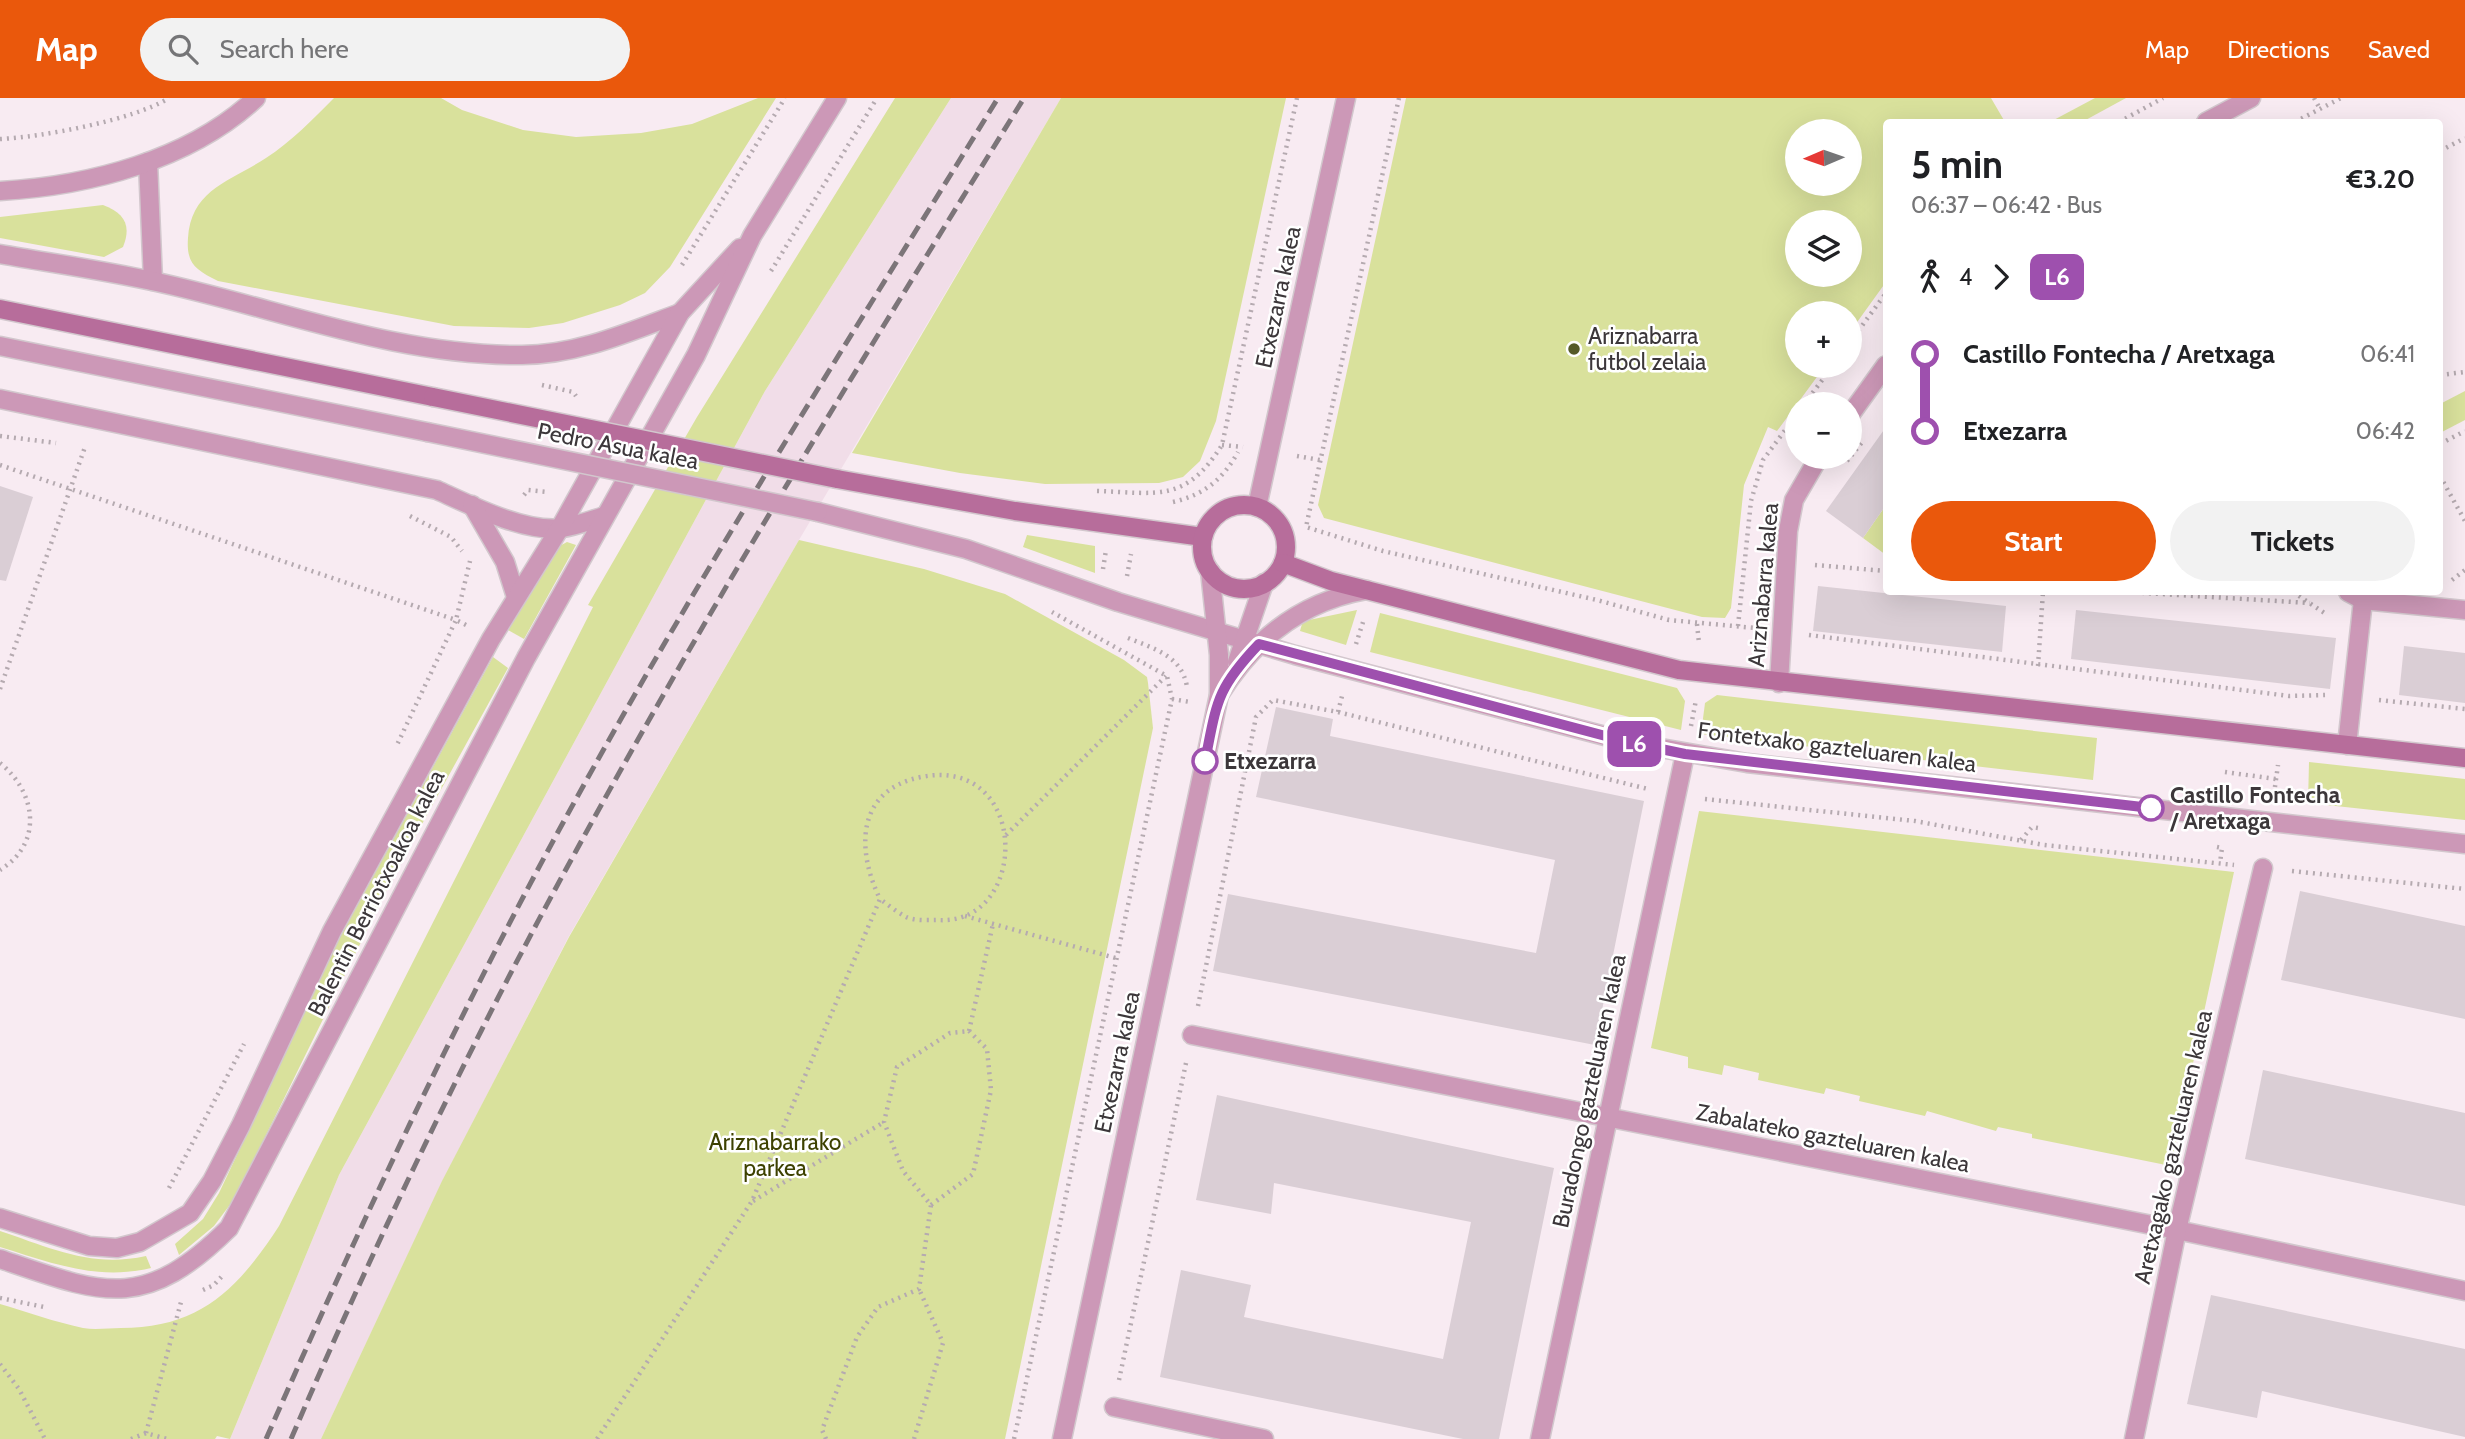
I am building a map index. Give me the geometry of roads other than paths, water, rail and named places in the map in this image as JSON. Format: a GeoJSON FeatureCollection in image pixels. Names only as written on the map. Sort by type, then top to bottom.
{"type":"FeatureCollection","features":[{"type":"Feature","properties":{"kind":"main road","name":"Pedro Asua kalea"},"geometry":{"type":"LineString","coordinates":[[0,309],[837,479],[1015,511],[1134,525],[1203,537]]}},
{"type":"Feature","properties":{"kind":"main road"},"geometry":{"type":"LineString","coordinates":[[1230,507],[1257,507],[1269,513],[1279,523],[1286,549],[1283,563],[1275,575],[1265,583],[1241,589],[1219,580],[1210,571],[1202,549],[1203,537],[1217,514],[1230,507]]}},
{"type":"Feature","properties":{"kind":"main road"},"geometry":{"type":"LineString","coordinates":[[1283,563],[1331,581],[1679,670],[2465,758]]}},
{"type":"Feature","properties":{"kind":"street"},"geometry":{"type":"LineString","coordinates":[[0,191],[93,178],[148,162],[230,123],[256,98]]}},
{"type":"Feature","properties":{"kind":"street"},"geometry":{"type":"LineString","coordinates":[[0,254],[153,281],[402,345],[523,355],[606,341],[680,313],[752,236],[837,98]]}},
{"type":"Feature","properties":{"kind":"street","name":"Etxezarra kalea"},"geometry":{"type":"LineString","coordinates":[[1257,507],[1346,98]]}},
{"type":"Feature","properties":{"kind":"street"},"geometry":{"type":"LineString","coordinates":[[2212,119],[2251,98]]}},
{"type":"Feature","properties":{"kind":"street"},"geometry":{"type":"LineString","coordinates":[[148,162],[153,281]]}},
{"type":"Feature","properties":{"kind":"street","name":"Balentin Berriotxoakoa kalea"},"geometry":{"type":"LineString","coordinates":[[0,1259],[91,1287],[130,1287],[172,1276],[203,1254],[229,1228],[526,658],[696,355],[752,236]]}},
{"type":"Feature","properties":{"kind":"street","name":"Balentin Berriotxoakoa kalea"},"geometry":{"type":"LineString","coordinates":[[0,1218],[89,1246],[117,1248],[156,1235],[190,1213],[212,1181],[332,930],[516,597],[560,528],[680,313]]}},
{"type":"Feature","properties":{"kind":"street","name":"Pedro Asua kalea"},"geometry":{"type":"LineString","coordinates":[[0,346],[818,512],[966,549],[1118,602],[1216,632]]}},
{"type":"Feature","properties":{"kind":"street"},"geometry":{"type":"LineString","coordinates":[[1862,398],[1883,369]]}},
{"type":"Feature","properties":{"kind":"street"},"geometry":{"type":"LineString","coordinates":[[0,399],[437,491],[509,519],[560,528],[604,516]]}},
{"type":"Feature","properties":{"kind":"street","name":"Ariznabarra kalea"},"geometry":{"type":"LineString","coordinates":[[1779,683],[1788,531],[1794,500],[1812,469]]}},
{"type":"Feature","properties":{"kind":"street"},"geometry":{"type":"LineString","coordinates":[[472,505],[505,562],[516,597]]}},
{"type":"Feature","properties":{"kind":"street","name":"Etxezarra kalea"},"geometry":{"type":"LineString","coordinates":[[1062,1439],[1219,695],[1210,571]]}},
{"type":"Feature","properties":{"kind":"street","name":"Etxezarra kalea"},"geometry":{"type":"LineString","coordinates":[[1219,695],[1252,642],[1265,583]]}},
{"type":"Feature","properties":{"kind":"street","name":"Etxezarra kalea"},"geometry":{"type":"LineString","coordinates":[[1252,642],[1297,614],[1339,595],[1369,591]]}},
{"type":"Feature","properties":{"kind":"street"},"geometry":{"type":"LineString","coordinates":[[2347,745],[2352,696],[2355,596],[2465,610]]}},
{"type":"Feature","properties":{"kind":"street","name":"Fontetxako gazteluaren kalea"},"geometry":{"type":"LineString","coordinates":[[1216,632],[1349,670],[1632,743],[1685,754],[2465,844]]}},
{"type":"Feature","properties":{"kind":"street","name":"Buradongo gazteluaren kalea"},"geometry":{"type":"LineString","coordinates":[[1540,1439],[1685,754]]}},
{"type":"Feature","properties":{"kind":"street","name":"Aretxagako gazteluaren kalea"},"geometry":{"type":"LineString","coordinates":[[2134,1439],[2177,1230],[2263,868]]}},
{"type":"Feature","properties":{"kind":"street","name":"Zabalateko gazteluaren kalea"},"geometry":{"type":"LineString","coordinates":[[1192,1035],[2177,1230],[2465,1291]]}},
{"type":"Feature","properties":{"kind":"street"},"geometry":{"type":"LineString","coordinates":[[1114,1407],[1264,1439]]}},
{"type":"Feature","properties":{"kind":"railway"},"geometry":{"type":"LineString","coordinates":[[266,1439],[367,1215],[447,1048],[533,878],[595,764],[793,429],[998,98]]}},
{"type":"Feature","properties":{"kind":"railway"},"geometry":{"type":"LineString","coordinates":[[291,1439],[426,1142],[499,995],[576,851],[739,565],[1024,98]]}},
{"type":"Feature","properties":{"kind":"place","name":"Ariznabarra futbol zelaia"},"geometry":{"type":"Point","coordinates":[1574,349]}},
{"type":"Feature","properties":{"kind":"place","name":"Etxezarra"},"geometry":{"type":"Point","coordinates":[1205,761]}},
{"type":"Feature","properties":{"kind":"place","name":"Castillo Fontecha / Aretxaga"},"geometry":{"type":"Point","coordinates":[2151,808]}},
{"type":"Feature","properties":{"kind":"park label","name":"Ariznabarrako parkea"},"geometry":{"type":"Point","coordinates":[775,1155]}}]}
